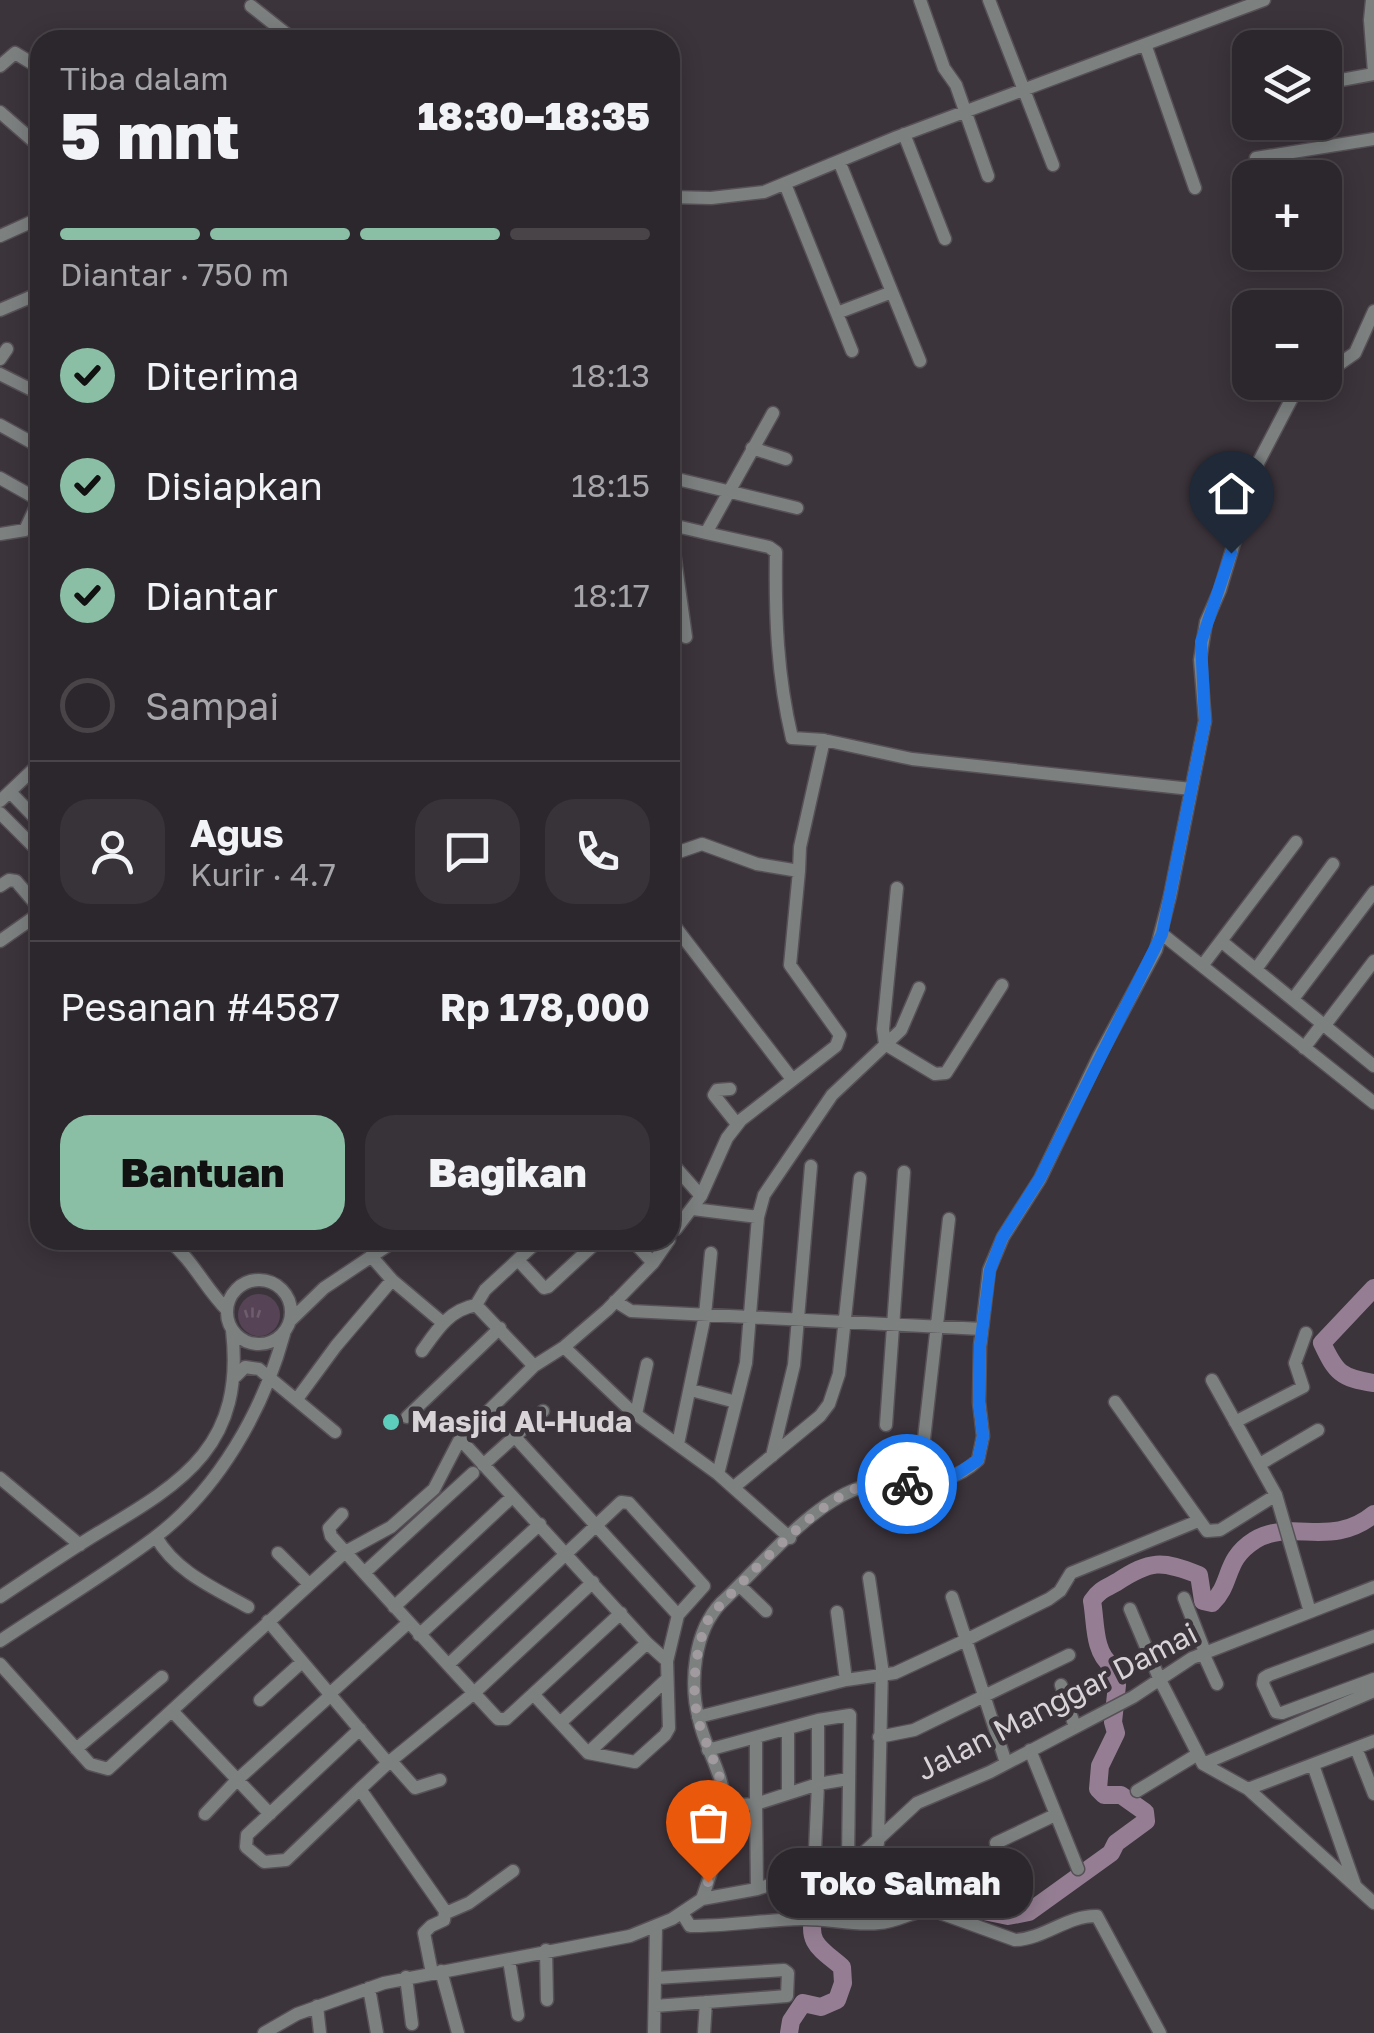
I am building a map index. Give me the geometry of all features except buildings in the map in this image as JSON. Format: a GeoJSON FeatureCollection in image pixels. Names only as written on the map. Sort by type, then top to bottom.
{"type":"FeatureCollection","features":[{"type":"Feature","properties":{"kind":"street"},"geometry":{"type":"LineString","coordinates":[[920,0],[988,176]]}},
{"type":"Feature","properties":{"kind":"street"},"geometry":{"type":"LineString","coordinates":[[990,0],[1053,166]]}},
{"type":"Feature","properties":{"kind":"street"},"geometry":{"type":"LineString","coordinates":[[1342,80],[1374,73],[1372,0]]}},
{"type":"Feature","properties":{"kind":"street"},"geometry":{"type":"LineString","coordinates":[[680,198],[748,196],[785,184],[904,134],[1146,47],[1260,1]]}},
{"type":"Feature","properties":{"kind":"street"},"geometry":{"type":"LineString","coordinates":[[251,6],[281,30]]}},
{"type":"Feature","properties":{"kind":"street"},"geometry":{"type":"LineString","coordinates":[[1146,47],[1196,188]]}},
{"type":"Feature","properties":{"kind":"street"},"geometry":{"type":"LineString","coordinates":[[0,66],[15,53],[30,62]]}},
{"type":"Feature","properties":{"kind":"street"},"geometry":{"type":"LineString","coordinates":[[0,112],[30,138]]}},
{"type":"Feature","properties":{"kind":"street"},"geometry":{"type":"LineString","coordinates":[[904,134],[945,239]]}},
{"type":"Feature","properties":{"kind":"street"},"geometry":{"type":"LineString","coordinates":[[1256,158],[1374,140]]}},
{"type":"Feature","properties":{"kind":"street"},"geometry":{"type":"LineString","coordinates":[[839,161],[920,362]]}},
{"type":"Feature","properties":{"kind":"street"},"geometry":{"type":"LineString","coordinates":[[785,184],[852,351]]}},
{"type":"Feature","properties":{"kind":"street"},"geometry":{"type":"LineString","coordinates":[[0,236],[30,222]]}},
{"type":"Feature","properties":{"kind":"street"},"geometry":{"type":"LineString","coordinates":[[837,312],[892,292]]}},
{"type":"Feature","properties":{"kind":"street"},"geometry":{"type":"LineString","coordinates":[[0,310],[30,297]]}},
{"type":"Feature","properties":{"kind":"street"},"geometry":{"type":"LineString","coordinates":[[1342,362],[1355,352],[1374,310]]}},
{"type":"Feature","properties":{"kind":"street"},"geometry":{"type":"LineString","coordinates":[[0,374],[30,389]]}},
{"type":"Feature","properties":{"kind":"street"},"geometry":{"type":"LineString","coordinates":[[702,1900],[724,1806],[722,1788],[698,1717],[701,1634],[710,1616],[832,1501],[858,1488],[954,1476],[968,1470],[982,1449],[982,1330],[990,1270],[1002,1238],[1040,1178],[1162,934],[1205,721],[1200,660],[1206,622],[1220,590],[1258,464],[1291,400]]}},
{"type":"Feature","properties":{"kind":"street"},"geometry":{"type":"LineString","coordinates":[[706,533],[773,413]]}},
{"type":"Feature","properties":{"kind":"street"},"geometry":{"type":"LineString","coordinates":[[0,425],[30,442]]}},
{"type":"Feature","properties":{"kind":"street"},"geometry":{"type":"LineString","coordinates":[[752,448],[786,459]]}},
{"type":"Feature","properties":{"kind":"street"},"geometry":{"type":"LineString","coordinates":[[0,478],[30,494]]}},
{"type":"Feature","properties":{"kind":"street"},"geometry":{"type":"LineString","coordinates":[[680,479],[797,508]]}},
{"type":"Feature","properties":{"kind":"street"},"geometry":{"type":"LineString","coordinates":[[25,530],[30,520]]}},
{"type":"Feature","properties":{"kind":"street"},"geometry":{"type":"LineString","coordinates":[[680,526],[769,546],[776,552],[775,628],[781,691],[792,738],[824,740],[912,759],[1191,789]]}},
{"type":"Feature","properties":{"kind":"street"},"geometry":{"type":"LineString","coordinates":[[2,532],[30,530]]}},
{"type":"Feature","properties":{"kind":"street"},"geometry":{"type":"LineString","coordinates":[[680,592],[686,637]]}},
{"type":"Feature","properties":{"kind":"street"},"geometry":{"type":"LineString","coordinates":[[680,1223],[701,1196],[721,1149],[738,1124],[836,1046],[840,1035],[790,965],[800,847],[824,740]]}},
{"type":"Feature","properties":{"kind":"street"},"geometry":{"type":"LineString","coordinates":[[30,773],[5,797],[30,816]]}},
{"type":"Feature","properties":{"kind":"street"},"geometry":{"type":"LineString","coordinates":[[0,813],[30,843]]}},
{"type":"Feature","properties":{"kind":"street"},"geometry":{"type":"LineString","coordinates":[[1202,966],[1296,842]]}},
{"type":"Feature","properties":{"kind":"street"},"geometry":{"type":"LineString","coordinates":[[680,852],[702,844],[757,864],[799,871]]}},
{"type":"Feature","properties":{"kind":"street"},"geometry":{"type":"LineString","coordinates":[[1256,970],[1332,864]]}},
{"type":"Feature","properties":{"kind":"street"},"geometry":{"type":"LineString","coordinates":[[0,886],[16,880],[30,898]]}},
{"type":"Feature","properties":{"kind":"street"},"geometry":{"type":"LineString","coordinates":[[885,1044],[883,1030],[897,888]]}},
{"type":"Feature","properties":{"kind":"street"},"geometry":{"type":"LineString","coordinates":[[1293,999],[1374,892]]}},
{"type":"Feature","properties":{"kind":"street"},"geometry":{"type":"LineString","coordinates":[[0,941],[30,918]]}},
{"type":"Feature","properties":{"kind":"street"},"geometry":{"type":"LineString","coordinates":[[680,933],[792,1079]]}},
{"type":"Feature","properties":{"kind":"street"},"geometry":{"type":"LineString","coordinates":[[1162,934],[1374,1103]]}},
{"type":"Feature","properties":{"kind":"street"},"geometry":{"type":"LineString","coordinates":[[1221,941],[1372,1059]]}},
{"type":"Feature","properties":{"kind":"street"},"geometry":{"type":"LineString","coordinates":[[1304,1048],[1374,961]]}},
{"type":"Feature","properties":{"kind":"street"},"geometry":{"type":"LineString","coordinates":[[885,1044],[935,1074],[946,1073],[1002,985]]}},
{"type":"Feature","properties":{"kind":"street"},"geometry":{"type":"LineString","coordinates":[[718,1474],[746,1363],[758,1218],[764,1195],[832,1095],[902,1030],[919,988]]}},
{"type":"Feature","properties":{"kind":"street"},"geometry":{"type":"LineString","coordinates":[[730,1088],[714,1095],[738,1124]]}},
{"type":"Feature","properties":{"kind":"street"},"geometry":{"type":"LineString","coordinates":[[772,1456],[794,1366],[812,1166]]}},
{"type":"Feature","properties":{"kind":"street"},"geometry":{"type":"LineString","coordinates":[[680,1172],[701,1196]]}},
{"type":"Feature","properties":{"kind":"street"},"geometry":{"type":"LineString","coordinates":[[886,1425],[904,1172]]}},
{"type":"Feature","properties":{"kind":"street"},"geometry":{"type":"LineString","coordinates":[[734,1487],[829,1404],[839,1374],[860,1178]]}},
{"type":"Feature","properties":{"kind":"street"},"geometry":{"type":"LineString","coordinates":[[693,1209],[758,1218]]}},
{"type":"Feature","properties":{"kind":"street"},"geometry":{"type":"LineString","coordinates":[[919,1483],[949,1219]]}},
{"type":"Feature","properties":{"kind":"street"},"geometry":{"type":"LineString","coordinates":[[0,1596],[139,1510],[205,1454],[230,1404],[236,1376],[232,1330],[227,1310],[180,1250]]}},
{"type":"Feature","properties":{"kind":"street"},"geometry":{"type":"LineString","coordinates":[[0,1641],[156,1537],[197,1496],[222,1468],[255,1410],[291,1320],[324,1288],[380,1250]]}},
{"type":"Feature","properties":{"kind":"street"},"geometry":{"type":"LineString","coordinates":[[422,1351],[443,1323],[455,1312],[476,1305],[485,1290],[528,1250]]}},
{"type":"Feature","properties":{"kind":"street"},"geometry":{"type":"LineString","coordinates":[[518,1260],[541,1286],[548,1288],[588,1250]]}},
{"type":"Feature","properties":{"kind":"street"},"geometry":{"type":"LineString","coordinates":[[641,1250],[653,1263]]}},
{"type":"Feature","properties":{"kind":"street"},"geometry":{"type":"LineString","coordinates":[[0,1664],[90,1764],[108,1768],[345,1552],[391,1527],[434,1489],[460,1439],[534,1366],[623,1307],[661,1250]]}},
{"type":"Feature","properties":{"kind":"street"},"geometry":{"type":"LineString","coordinates":[[678,1444],[706,1315],[711,1253]]}},
{"type":"Feature","properties":{"kind":"street"},"geometry":{"type":"LineString","coordinates":[[371,1256],[392,1280],[443,1323]]}},
{"type":"Feature","properties":{"kind":"street"},"geometry":{"type":"LineString","coordinates":[[227,1310],[242,1286],[259,1280],[284,1292],[291,1320]]}},
{"type":"Feature","properties":{"kind":"street"},"geometry":{"type":"LineString","coordinates":[[297,1399],[343,1336],[392,1280]]}},
{"type":"Feature","properties":{"kind":"street"},"geometry":{"type":"LineString","coordinates":[[476,1305],[534,1366]]}},
{"type":"Feature","properties":{"kind":"street"},"geometry":{"type":"LineString","coordinates":[[623,1307],[982,1330]]}},
{"type":"Feature","properties":{"kind":"street"},"geometry":{"type":"LineString","coordinates":[[407,1417],[500,1328]]}},
{"type":"Feature","properties":{"kind":"street"},"geometry":{"type":"LineString","coordinates":[[232,1330],[250,1344],[262,1345],[284,1334]]}},
{"type":"Feature","properties":{"kind":"street"},"geometry":{"type":"LineString","coordinates":[[1236,1422],[1304,1387],[1296,1358],[1306,1334]]}},
{"type":"Feature","properties":{"kind":"street"},"geometry":{"type":"LineString","coordinates":[[564,1347],[636,1414],[718,1474],[790,1538]]}},
{"type":"Feature","properties":{"kind":"street"},"geometry":{"type":"LineString","coordinates":[[636,1414],[647,1364]]}},
{"type":"Feature","properties":{"kind":"street"},"geometry":{"type":"LineString","coordinates":[[236,1376],[244,1367],[258,1369],[335,1432]]}},
{"type":"Feature","properties":{"kind":"street"},"geometry":{"type":"LineString","coordinates":[[1212,1380],[1278,1501],[1310,1612]]}},
{"type":"Feature","properties":{"kind":"street"},"geometry":{"type":"LineString","coordinates":[[691,1390],[736,1402]]}},
{"type":"Feature","properties":{"kind":"street"},"geometry":{"type":"LineString","coordinates":[[1115,1402],[1208,1531],[1216,1531],[1278,1501]]}},
{"type":"Feature","properties":{"kind":"street"},"geometry":{"type":"LineString","coordinates":[[364,1574],[542,1411]]}},
{"type":"Feature","properties":{"kind":"street"},"geometry":{"type":"LineString","coordinates":[[1260,1464],[1318,1430]]}},
{"type":"Feature","properties":{"kind":"street"},"geometry":{"type":"LineString","coordinates":[[516,1437],[678,1615]]}},
{"type":"Feature","properties":{"kind":"street"},"geometry":{"type":"LineString","coordinates":[[460,1439],[478,1469],[540,1524],[667,1661]]}},
{"type":"Feature","properties":{"kind":"street"},"geometry":{"type":"LineString","coordinates":[[205,1454],[222,1468]]}},
{"type":"Feature","properties":{"kind":"street"},"geometry":{"type":"LineString","coordinates":[[0,1478],[80,1545]]}},
{"type":"Feature","properties":{"kind":"street"},"geometry":{"type":"LineString","coordinates":[[180,1479],[197,1496]]}},
{"type":"Feature","properties":{"kind":"street"},"geometry":{"type":"LineString","coordinates":[[394,1608],[512,1497]]}},
{"type":"Feature","properties":{"kind":"street"},"geometry":{"type":"LineString","coordinates":[[450,1663],[594,1526],[622,1502],[629,1503],[704,1586],[678,1615],[667,1661],[668,1731],[639,1761],[588,1753],[532,1694]]}},
{"type":"Feature","properties":{"kind":"street"},"geometry":{"type":"LineString","coordinates":[[342,1514],[328,1530],[345,1552],[503,1720],[621,1613]]}},
{"type":"Feature","properties":{"kind":"street"},"geometry":{"type":"LineString","coordinates":[[698,1717],[846,1680],[895,1674],[1049,1600],[1060,1591],[1071,1572],[1198,1521]]}},
{"type":"Feature","properties":{"kind":"street"},"geometry":{"type":"LineString","coordinates":[[420,1636],[540,1524]]}},
{"type":"Feature","properties":{"kind":"street"},"geometry":{"type":"LineString","coordinates":[[156,1537],[183,1569],[248,1607]]}},
{"type":"Feature","properties":{"kind":"street"},"geometry":{"type":"LineString","coordinates":[[278,1553],[309,1584]]}},
{"type":"Feature","properties":{"kind":"street"},"geometry":{"type":"LineString","coordinates":[[869,1578],[881,1676],[878,1843]]}},
{"type":"Feature","properties":{"kind":"street"},"geometry":{"type":"LineString","coordinates":[[360,1729],[244,1840],[246,1847],[264,1862],[286,1860],[393,1759],[474,1693],[593,1582]]}},
{"type":"Feature","properties":{"kind":"street"},"geometry":{"type":"LineString","coordinates":[[740,1586],[766,1611]]}},
{"type":"Feature","properties":{"kind":"street","name":"Jalan Manggar Damai"},"geometry":{"type":"LineString","coordinates":[[264,2033],[285,2026],[317,2006],[406,1977],[630,1936],[702,1900],[756,1889],[848,1860],[878,1843],[917,1803],[1006,1763],[1134,1697],[1204,1652],[1374,1587]]}},
{"type":"Feature","properties":{"kind":"street"},"geometry":{"type":"LineString","coordinates":[[952,1597],[1006,1763]]}},
{"type":"Feature","properties":{"kind":"street"},"geometry":{"type":"LineString","coordinates":[[1184,1598],[1217,1684]]}},
{"type":"Feature","properties":{"kind":"street"},"geometry":{"type":"LineString","coordinates":[[1130,1609],[1200,1759],[1248,1790],[1374,1903]]}},
{"type":"Feature","properties":{"kind":"street"},"geometry":{"type":"LineString","coordinates":[[837,1612],[846,1680]]}},
{"type":"Feature","properties":{"kind":"street"},"geometry":{"type":"LineString","coordinates":[[268,1621],[333,1692],[360,1729],[393,1759],[414,1788],[440,1780]]}},
{"type":"Feature","properties":{"kind":"street"},"geometry":{"type":"LineString","coordinates":[[205,1814],[408,1623]]}},
{"type":"Feature","properties":{"kind":"street"},"geometry":{"type":"LineString","coordinates":[[1374,1636],[1269,1674],[1263,1684],[1276,1712],[1282,1713],[1374,1679]]}},
{"type":"Feature","properties":{"kind":"street"},"geometry":{"type":"LineString","coordinates":[[560,1723],[647,1643]]}},
{"type":"Feature","properties":{"kind":"street"},"geometry":{"type":"LineString","coordinates":[[879,1737],[914,1730],[1069,1655]]}},
{"type":"Feature","properties":{"kind":"street"},"geometry":{"type":"LineString","coordinates":[[260,1700],[302,1662]]}},
{"type":"Feature","properties":{"kind":"street"},"geometry":{"type":"LineString","coordinates":[[76,1749],[162,1677]]}},
{"type":"Feature","properties":{"kind":"street"},"geometry":{"type":"LineString","coordinates":[[588,1753],[666,1680]]}},
{"type":"Feature","properties":{"kind":"street"},"geometry":{"type":"LineString","coordinates":[[1061,1685],[1075,1727]]}},
{"type":"Feature","properties":{"kind":"street"},"geometry":{"type":"LineString","coordinates":[[1137,1791],[1200,1759],[1374,1692]]}},
{"type":"Feature","properties":{"kind":"street"},"geometry":{"type":"LineString","coordinates":[[173,1712],[270,1814]]}},
{"type":"Feature","properties":{"kind":"street"},"geometry":{"type":"LineString","coordinates":[[708,1750],[850,1715],[848,1860]]}},
{"type":"Feature","properties":{"kind":"street"},"geometry":{"type":"LineString","coordinates":[[814,1873],[818,1720]]}},
{"type":"Feature","properties":{"kind":"street"},"geometry":{"type":"LineString","coordinates":[[788,1729],[788,1793]]}},
{"type":"Feature","properties":{"kind":"street"},"geometry":{"type":"LineString","coordinates":[[756,1738],[756,1889]]}},
{"type":"Feature","properties":{"kind":"street"},"geometry":{"type":"LineString","coordinates":[[1248,1790],[1374,1741]]}},
{"type":"Feature","properties":{"kind":"street"},"geometry":{"type":"LineString","coordinates":[[1356,1748],[1374,1794]]}},
{"type":"Feature","properties":{"kind":"street"},"geometry":{"type":"LineString","coordinates":[[1030,1750],[1078,1869]]}},
{"type":"Feature","properties":{"kind":"street"},"geometry":{"type":"LineString","coordinates":[[1313,1765],[1356,1887]]}},
{"type":"Feature","properties":{"kind":"street"},"geometry":{"type":"LineString","coordinates":[[724,1806],[756,1804],[818,1784],[848,1779]]}},
{"type":"Feature","properties":{"kind":"street"},"geometry":{"type":"LineString","coordinates":[[360,1789],[446,1913]]}},
{"type":"Feature","properties":{"kind":"street"},"geometry":{"type":"LineString","coordinates":[[996,1843],[1055,1816]]}},
{"type":"Feature","properties":{"kind":"street"},"geometry":{"type":"LineString","coordinates":[[446,1913],[470,1903],[513,1871]]}},
{"type":"Feature","properties":{"kind":"street"},"geometry":{"type":"LineString","coordinates":[[682,1913],[692,1926],[732,1926],[809,1919],[872,1924],[889,1922],[918,1910],[932,1910],[1015,1940],[1028,1940],[1084,1916],[1097,1916],[1160,2033]]}},
{"type":"Feature","properties":{"kind":"street"},"geometry":{"type":"LineString","coordinates":[[446,1913],[444,1920],[424,1933],[458,2033]]}},
{"type":"Feature","properties":{"kind":"street"},"geometry":{"type":"LineString","coordinates":[[654,2033],[656,1926]]}},
{"type":"Feature","properties":{"kind":"street"},"geometry":{"type":"LineString","coordinates":[[546,1950],[547,2000]]}},
{"type":"Feature","properties":{"kind":"street"},"geometry":{"type":"LineString","coordinates":[[509,1960],[518,2015]]}},
{"type":"Feature","properties":{"kind":"street"},"geometry":{"type":"LineString","coordinates":[[655,2006],[787,1996],[788,1973],[784,1970],[656,1978]]}},
{"type":"Feature","properties":{"kind":"street"},"geometry":{"type":"LineString","coordinates":[[406,1977],[412,2024]]}},
{"type":"Feature","properties":{"kind":"street"},"geometry":{"type":"LineString","coordinates":[[369,1988],[377,2033]]}},
{"type":"Feature","properties":{"kind":"street"},"geometry":{"type":"LineString","coordinates":[[704,2033],[706,2002]]}},
{"type":"Feature","properties":{"kind":"street"},"geometry":{"type":"LineString","coordinates":[[317,2006],[320,2033]]}},
{"type":"Feature","properties":{"kind":"green space"},"geometry":{"type":"Polygon","coordinates":[[[259,1294],[274,1300],[280,1315],[274,1330],[259,1336],[244,1330],[238,1315],[244,1300],[259,1294]]]}},
{"type":"Feature","properties":{"kind":"waterway"},"geometry":{"type":"LineString","coordinates":[[1374,1288],[1322,1343],[1341,1372],[1374,1383]]}},
{"type":"Feature","properties":{"kind":"waterway"},"geometry":{"type":"LineString","coordinates":[[789,2033],[791,2021],[803,2003],[821,2007],[837,2000],[843,1983],[842,1967],[814,1938],[815,1912],[882,1890],[1008,1916],[1029,1912],[1111,1853],[1116,1843],[1146,1821],[1145,1812],[1121,1795],[1104,1795],[1098,1789],[1100,1766],[1116,1733],[1113,1722],[1117,1685],[1096,1636],[1092,1601],[1100,1592],[1148,1566],[1165,1565],[1199,1575],[1203,1601],[1212,1603],[1238,1555],[1255,1540],[1283,1532],[1343,1530],[1374,1514]]}},
{"type":"Feature","properties":{"kind":"way so far"},"geometry":{"type":"LineString","coordinates":[[708,1882],[724,1806],[722,1788],[698,1717],[701,1634],[721,1603],[832,1501],[875,1484],[907,1484]]}},
{"type":"Feature","properties":{"kind":"place","name":"Masjid Al-Huda"},"geometry":{"type":"Point","coordinates":[391,1422]}},
{"type":"Feature","properties":{"kind":"place","name":"Toko Salmah"},"geometry":{"type":"Point","coordinates":[708,1882]}},
{"type":"Feature","properties":{"kind":"route"},"geometry":{"type":"LineString","coordinates":[[907,1484],[954,1476],[978,1460],[983,1436],[980,1346],[990,1270],[1002,1238],[1040,1178],[1162,934],[1205,721],[1201,642],[1231,553]]}}]}
